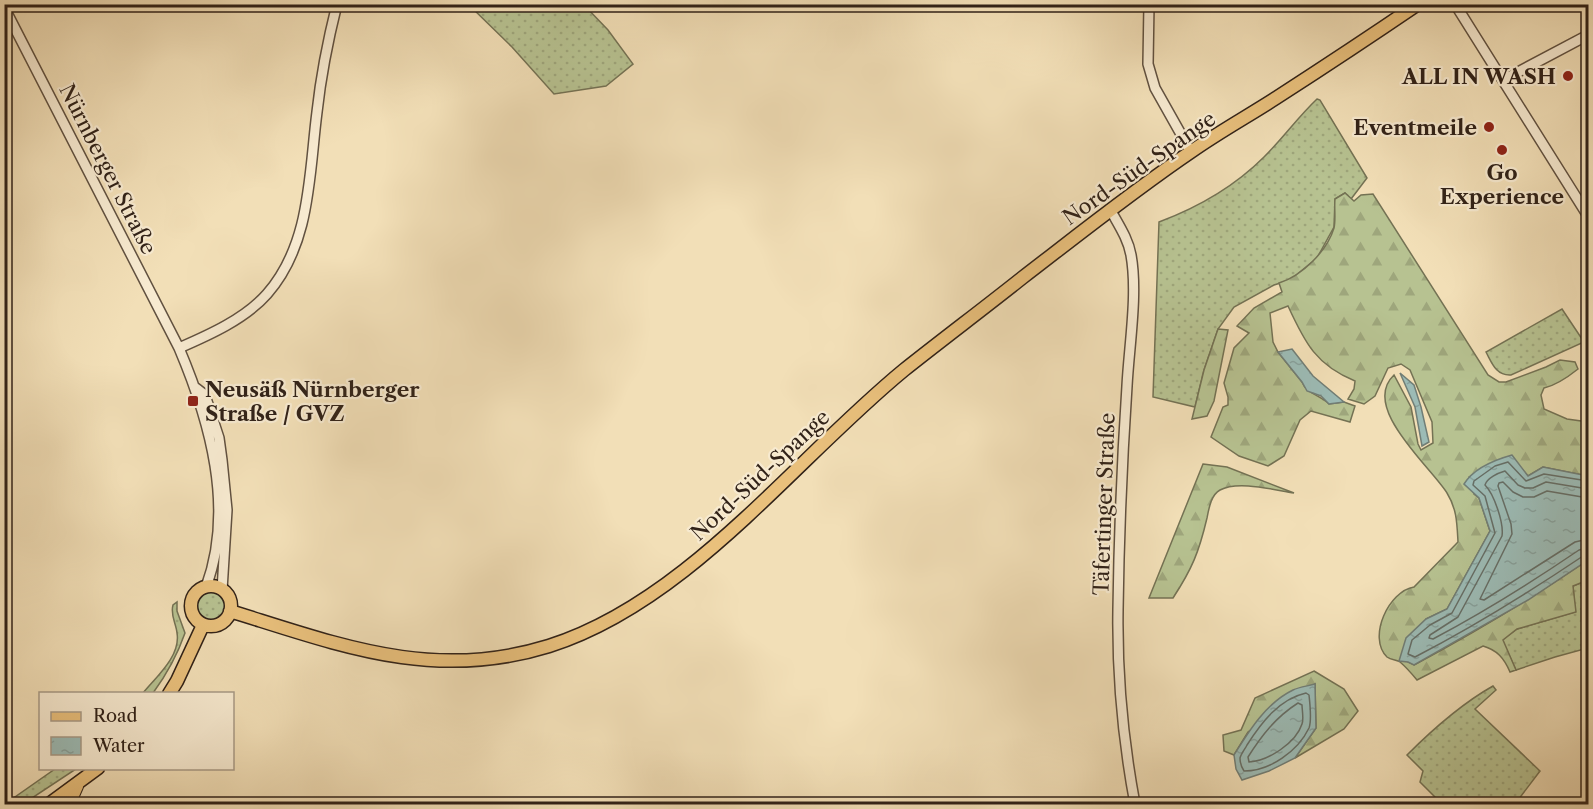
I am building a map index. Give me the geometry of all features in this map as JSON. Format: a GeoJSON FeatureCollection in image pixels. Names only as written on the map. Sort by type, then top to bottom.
{"type":"FeatureCollection","features":[{"type":"Feature","properties":{"kind":"highway"},"geometry":{"type":"LineString","coordinates":[[68,804],[76,786]]}},
{"type":"Feature","properties":{"kind":"main road","name":"Nord-Süd-Spange"},"geometry":{"type":"LineString","coordinates":[[231,611],[346,646],[400,658],[435,660],[476,660],[498,657],[546,646],[599,626],[645,599],[681,573],[735,526],[874,396],[1110,210],[1208,140],[1418,4]]}},
{"type":"Feature","properties":{"kind":"main road"},"geometry":{"type":"LineString","coordinates":[[206,587],[222,590],[230,599],[231,611],[224,622],[219,625],[203,625],[194,616],[191,603],[198,591],[206,587]]}},
{"type":"Feature","properties":{"kind":"main road"},"geometry":{"type":"LineString","coordinates":[[170,692],[203,625]]}},
{"type":"Feature","properties":{"kind":"main road"},"geometry":{"type":"LineString","coordinates":[[49,804],[96,770]]}},
{"type":"Feature","properties":{"kind":"street"},"geometry":{"type":"LineString","coordinates":[[178,348],[247,313],[267,295],[283,274],[298,243],[305,214],[321,75],[337,4]]}},
{"type":"Feature","properties":{"kind":"street"},"geometry":{"type":"LineString","coordinates":[[1149,4],[1148,64],[1155,88],[1191,152]]}},
{"type":"Feature","properties":{"kind":"street"},"geometry":{"type":"LineString","coordinates":[[1455,4],[1588,216]]}},
{"type":"Feature","properties":{"kind":"street","name":"Nürnberger Straße"},"geometry":{"type":"LineString","coordinates":[[4,6],[178,348],[196,388],[222,495]]}},
{"type":"Feature","properties":{"kind":"street"},"geometry":{"type":"LineString","coordinates":[[1503,80],[1588,35]]}},
{"type":"Feature","properties":{"kind":"street","name":"Täfertinger Straße"},"geometry":{"type":"LineString","coordinates":[[1110,210],[1131,252],[1133,279],[1118,609],[1120,691],[1129,774],[1135,804]]}},
{"type":"Feature","properties":{"kind":"street"},"geometry":{"type":"LineString","coordinates":[[206,587],[216,550],[222,495]]}},
{"type":"Feature","properties":{"kind":"street"},"geometry":{"type":"LineString","coordinates":[[222,495],[227,529],[222,590]]}},
{"type":"Feature","properties":{"kind":"green space"},"geometry":{"type":"Polygon","coordinates":[[[469,5],[584,5],[608,30],[633,64],[606,86],[554,94],[512,47],[469,5]]]}},
{"type":"Feature","properties":{"kind":"green space"},"geometry":{"type":"Polygon","coordinates":[[[1317,99],[1320,100],[1367,178],[1351,199],[1345,193],[1335,199],[1334,227],[1317,258],[1290,280],[1274,285],[1234,307],[1218,329],[1204,370],[1195,407],[1153,397],[1159,222],[1202,203],[1241,178],[1264,157],[1317,99]]]}},
{"type":"Feature","properties":{"kind":"green space"},"geometry":{"type":"Polygon","coordinates":[[[1345,193],[1354,201],[1361,195],[1373,194],[1488,375],[1499,382],[1506,382],[1560,360],[1575,362],[1578,369],[1558,383],[1544,388],[1541,395],[1544,409],[1567,419],[1588,422],[1588,476],[1543,467],[1528,476],[1521,468],[1476,473],[1469,477],[1490,531],[1447,609],[1426,619],[1408,662],[1414,665],[1459,640],[1588,560],[1588,580],[1573,586],[1576,612],[1517,629],[1503,640],[1516,670],[1510,672],[1500,655],[1483,646],[1417,680],[1400,662],[1387,657],[1381,648],[1380,627],[1389,606],[1405,590],[1414,587],[1458,542],[1456,517],[1447,493],[1401,436],[1391,419],[1386,403],[1386,388],[1394,375],[1411,407],[1421,450],[1433,443],[1432,422],[1410,370],[1401,364],[1388,368],[1375,396],[1364,404],[1348,399],[1354,389],[1355,381],[1330,368],[1321,360],[1306,342],[1288,306],[1270,313],[1273,342],[1278,352],[1310,392],[1329,404],[1344,402],[1355,406],[1350,422],[1311,411],[1300,420],[1284,456],[1268,466],[1239,456],[1211,437],[1223,407],[1228,405],[1224,383],[1234,348],[1249,333],[1237,326],[1254,308],[1282,292],[1279,283],[1305,269],[1320,254],[1334,228],[1335,199],[1345,193]]]}},
{"type":"Feature","properties":{"kind":"green space"},"geometry":{"type":"Polygon","coordinates":[[[1562,309],[1584,342],[1511,375],[1506,375],[1495,368],[1486,352],[1562,309]]]}},
{"type":"Feature","properties":{"kind":"green space"},"geometry":{"type":"Polygon","coordinates":[[[1218,329],[1228,330],[1214,401],[1207,416],[1192,419],[1204,370],[1218,329]]]}},
{"type":"Feature","properties":{"kind":"green space"},"geometry":{"type":"Polygon","coordinates":[[[1203,464],[1227,467],[1294,493],[1246,486],[1220,490],[1211,502],[1194,560],[1173,598],[1149,598],[1203,464]]]}},
{"type":"Feature","properties":{"kind":"green space"},"geometry":{"type":"Polygon","coordinates":[[[1588,580],[1588,648],[1516,670],[1502,640],[1517,629],[1575,612],[1573,586],[1588,580]]]}},
{"type":"Feature","properties":{"kind":"green space"},"geometry":{"type":"Polygon","coordinates":[[[212,590],[223,595],[228,606],[223,617],[212,622],[201,617],[196,606],[201,595],[212,590]]]}},
{"type":"Feature","properties":{"kind":"green space"},"geometry":{"type":"Polygon","coordinates":[[[177,602],[177,611],[185,633],[163,679],[154,692],[144,692],[166,666],[175,650],[177,633],[173,605],[177,602]]]}},
{"type":"Feature","properties":{"kind":"green space"},"geometry":{"type":"Polygon","coordinates":[[[1314,671],[1344,689],[1358,711],[1344,729],[1295,758],[1316,728],[1315,684],[1248,732],[1234,755],[1224,751],[1223,735],[1241,730],[1255,698],[1314,671]]]}},
{"type":"Feature","properties":{"kind":"green space"},"geometry":{"type":"Polygon","coordinates":[[[1493,686],[1496,690],[1475,709],[1540,771],[1515,804],[1442,804],[1420,782],[1423,771],[1407,755],[1448,718],[1493,686]]]}},
{"type":"Feature","properties":{"kind":"green space"},"geometry":{"type":"Polygon","coordinates":[[[54,770],[74,770],[23,804],[5,804],[54,770]]]}},
{"type":"Feature","properties":{"kind":"water"},"geometry":{"type":"Polygon","coordinates":[[[1292,349],[1313,376],[1344,402],[1329,404],[1321,396],[1307,391],[1278,352],[1292,349]]]}},
{"type":"Feature","properties":{"kind":"water"},"geometry":{"type":"Polygon","coordinates":[[[1400,373],[1414,385],[1421,407],[1429,442],[1422,446],[1415,407],[1400,373]]]}},
{"type":"Feature","properties":{"kind":"water"},"geometry":{"type":"Polygon","coordinates":[[[1512,455],[1528,476],[1543,467],[1588,476],[1588,560],[1528,600],[1414,665],[1399,661],[1406,638],[1426,619],[1447,609],[1490,531],[1479,498],[1464,484],[1473,473],[1485,465],[1512,455]]]}},
{"type":"Feature","properties":{"kind":"water"},"geometry":{"type":"Polygon","coordinates":[[[1315,684],[1316,728],[1295,758],[1269,771],[1242,780],[1236,769],[1234,755],[1252,727],[1274,702],[1295,689],[1315,684]]]}},
{"type":"Feature","properties":{"kind":"place","name":"ALL IN WASH"},"geometry":{"type":"Point","coordinates":[1568,76]}},
{"type":"Feature","properties":{"kind":"place","name":"Eventmeile"},"geometry":{"type":"Point","coordinates":[1489,127]}},
{"type":"Feature","properties":{"kind":"place","name":"Go Experience"},"geometry":{"type":"Point","coordinates":[1502,150]}},
{"type":"Feature","properties":{"kind":"place","name":"Neusäß Nürnberger Straße / GVZ"},"geometry":{"type":"Point","coordinates":[193,401]}}]}
